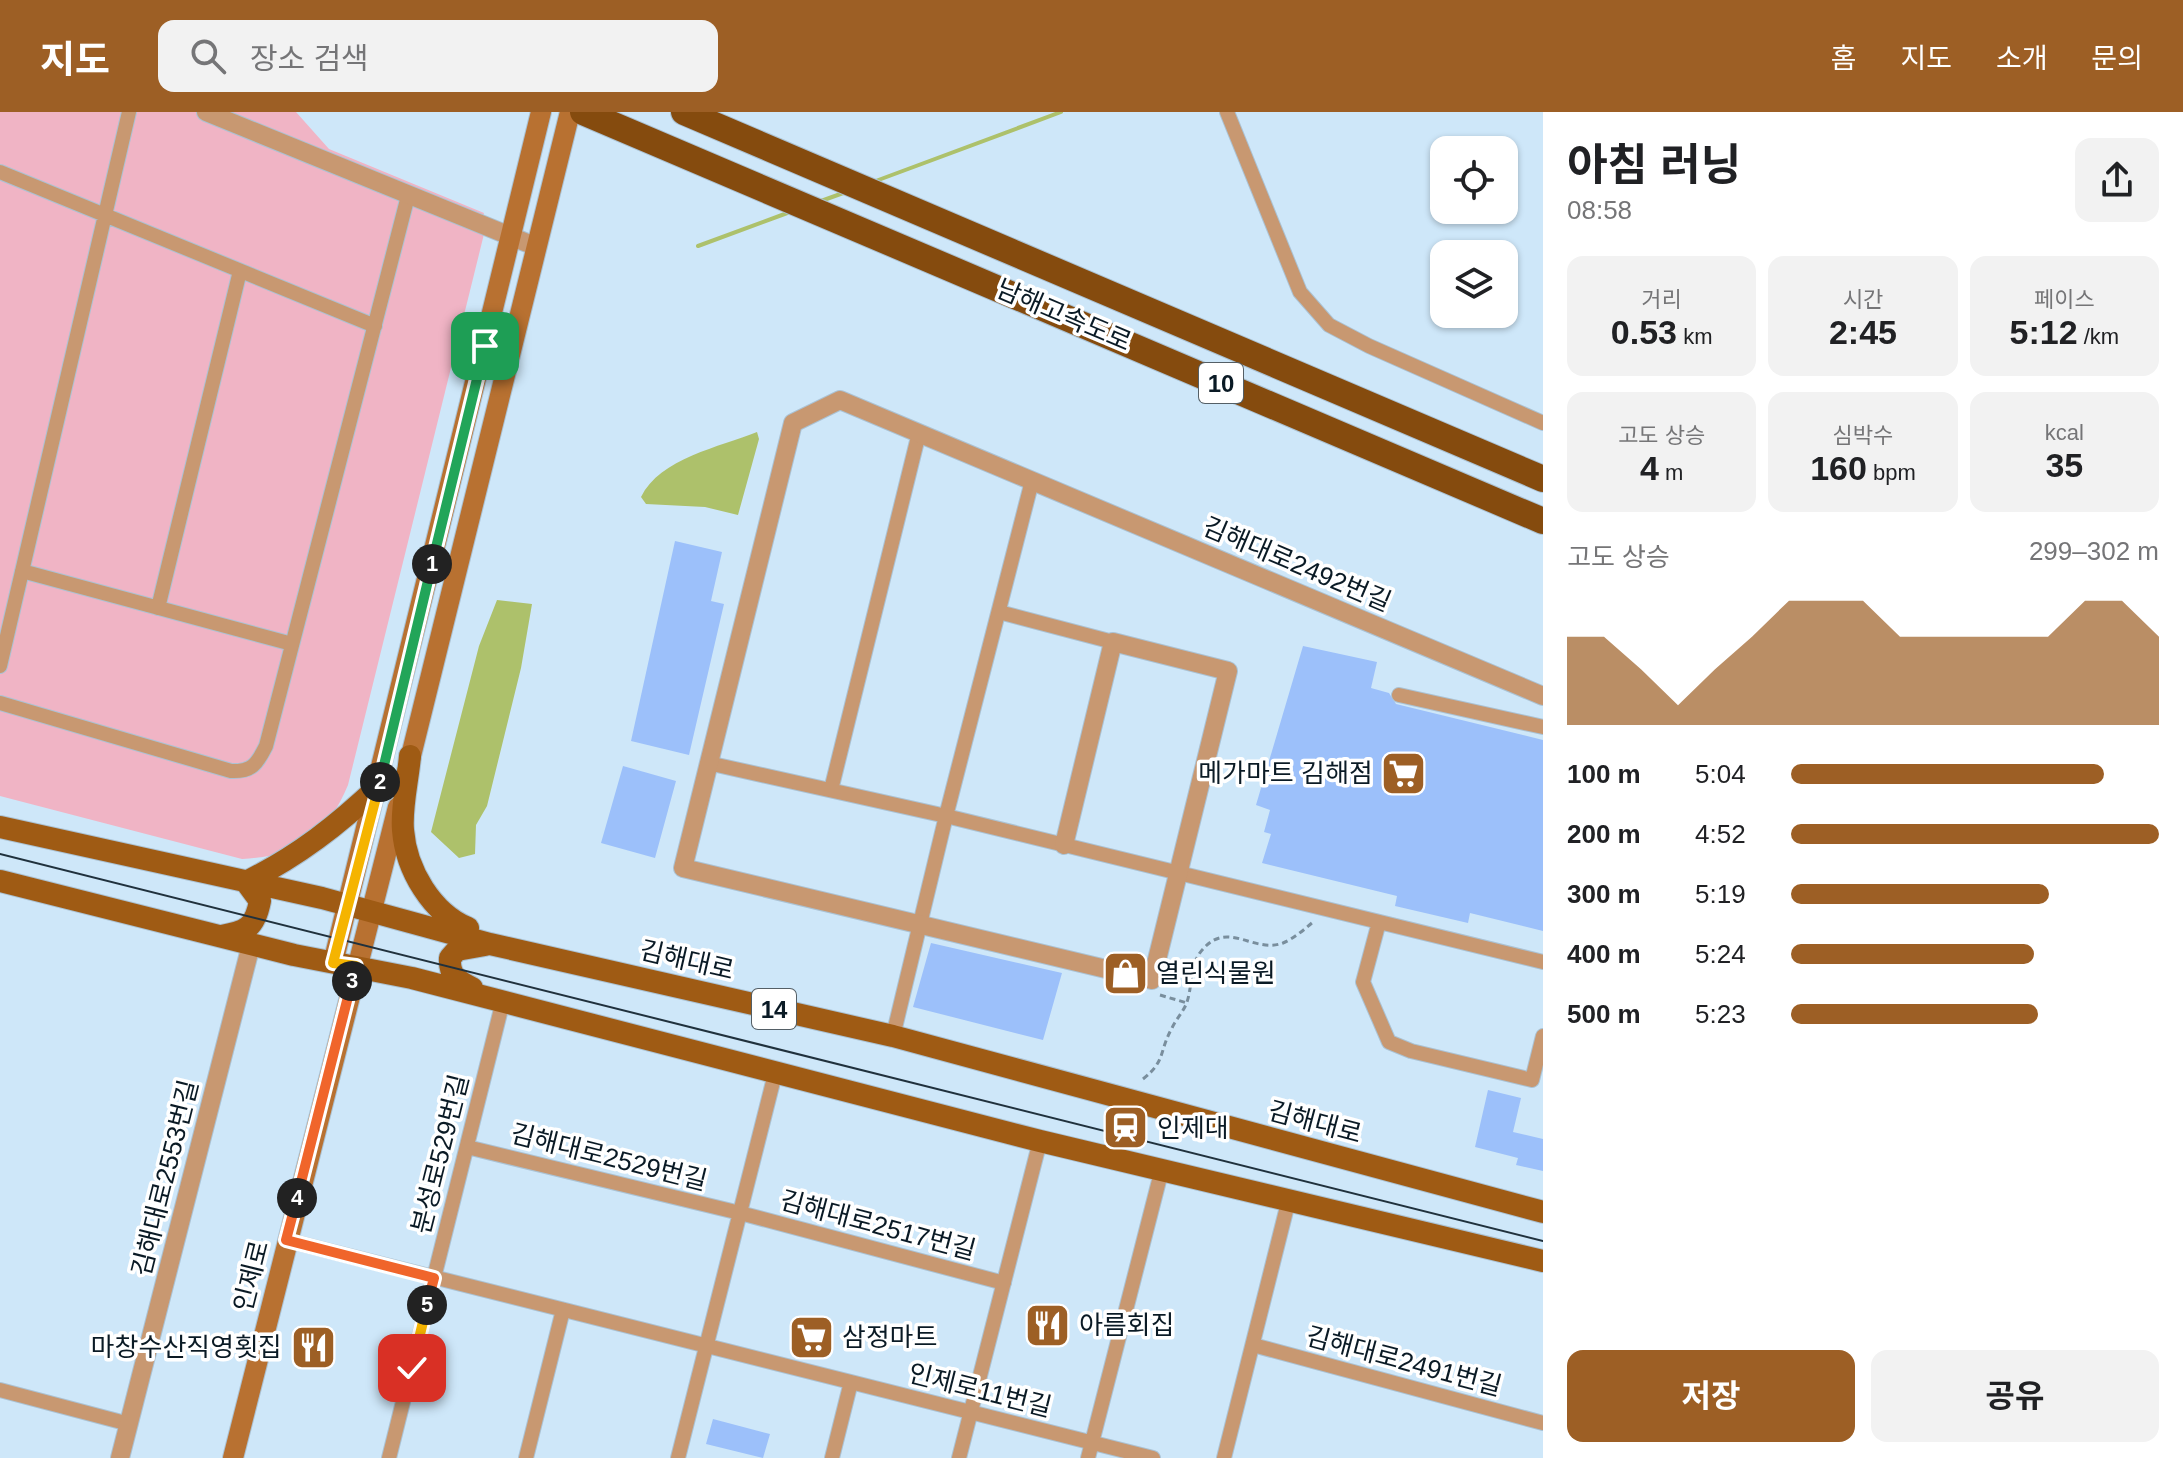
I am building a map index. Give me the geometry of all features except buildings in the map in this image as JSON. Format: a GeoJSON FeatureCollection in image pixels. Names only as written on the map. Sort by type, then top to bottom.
{"type":"FeatureCollection","features":[{"type":"Feature","properties":{"kind":"highway","name":"남해고속도로"},"geometry":{"type":"LineString","coordinates":[[583,112],[770,189],[1543,521]]}},
{"type":"Feature","properties":{"kind":"highway","name":"남해고속도로"},"geometry":{"type":"LineString","coordinates":[[684,112],[1543,479]]}},
{"type":"Feature","properties":{"kind":"main road"},"geometry":{"type":"LineString","coordinates":[[333,963],[380,785],[541,112]]}},
{"type":"Feature","properties":{"kind":"main road","name":"인제로"},"geometry":{"type":"LineString","coordinates":[[233,1458],[570,112]]}},
{"type":"Feature","properties":{"kind":"main road"},"geometry":{"type":"LineString","coordinates":[[410,756],[403,831],[422,889],[448,920],[525,952]]}},
{"type":"Feature","properties":{"kind":"main road"},"geometry":{"type":"LineString","coordinates":[[217,936],[243,933],[256,922],[260,901],[246,882],[288,861],[332,831],[380,785]]}},
{"type":"Feature","properties":{"kind":"main road","name":"김해대로"},"geometry":{"type":"LineString","coordinates":[[0,827],[348,904],[490,944],[893,1036],[1543,1212]]}},
{"type":"Feature","properties":{"kind":"main road","name":"14"},"geometry":{"type":"LineString","coordinates":[[0,881],[251,945],[356,966],[497,1000],[1040,1141],[1543,1261]]}},
{"type":"Feature","properties":{"kind":"main road"},"geometry":{"type":"LineString","coordinates":[[490,944],[457,950],[450,958],[449,970],[457,980],[497,1000]]}},
{"type":"Feature","properties":{"kind":"street"},"geometry":{"type":"LineString","coordinates":[[0,666],[129,112]]}},
{"type":"Feature","properties":{"kind":"street"},"geometry":{"type":"LineString","coordinates":[[206,112],[537,247]]}},
{"type":"Feature","properties":{"kind":"street"},"geometry":{"type":"LineString","coordinates":[[1227,112],[1300,292],[1329,325],[1369,346],[1543,423]]}},
{"type":"Feature","properties":{"kind":"street"},"geometry":{"type":"LineString","coordinates":[[0,172],[375,326]]}},
{"type":"Feature","properties":{"kind":"street"},"geometry":{"type":"LineString","coordinates":[[0,703],[231,771],[246,771],[257,763],[266,746],[408,196]]}},
{"type":"Feature","properties":{"kind":"street"},"geometry":{"type":"LineString","coordinates":[[158,608],[240,271]]}},
{"type":"Feature","properties":{"kind":"street","name":"김해대로2492번길"},"geometry":{"type":"LineString","coordinates":[[999,612],[1228,671],[1152,980],[683,868],[793,423],[840,400],[1543,696]]}},
{"type":"Feature","properties":{"kind":"street"},"geometry":{"type":"LineString","coordinates":[[831,790],[919,433]]}},
{"type":"Feature","properties":{"kind":"street"},"geometry":{"type":"LineString","coordinates":[[893,1036],[1032,481]]}},
{"type":"Feature","properties":{"kind":"street"},"geometry":{"type":"LineString","coordinates":[[22,571],[292,644]]}},
{"type":"Feature","properties":{"kind":"street"},"geometry":{"type":"LineString","coordinates":[[1064,845],[1113,642]]}},
{"type":"Feature","properties":{"kind":"street"},"geometry":{"type":"LineString","coordinates":[[1399,695],[1543,727]]}},
{"type":"Feature","properties":{"kind":"street"},"geometry":{"type":"LineString","coordinates":[[708,763],[946,816],[1543,962]]}},
{"type":"Feature","properties":{"kind":"street"},"geometry":{"type":"LineString","coordinates":[[1379,922],[1363,982],[1389,1042],[1411,1051],[1532,1080],[1543,1036]]}},
{"type":"Feature","properties":{"kind":"street","name":"김해대로2553번길"},"geometry":{"type":"LineString","coordinates":[[120,1458],[251,945]]}},
{"type":"Feature","properties":{"kind":"street","name":"분성로529번길"},"geometry":{"type":"LineString","coordinates":[[389,1458],[467,1147],[497,1000]]}},
{"type":"Feature","properties":{"kind":"street"},"geometry":{"type":"LineString","coordinates":[[678,1458],[775,1074]]}},
{"type":"Feature","properties":{"kind":"street","name":"김해대로2517번길"},"geometry":{"type":"LineString","coordinates":[[959,1458],[1040,1141]]}},
{"type":"Feature","properties":{"kind":"street","name":"김해대로2529번길"},"geometry":{"type":"LineString","coordinates":[[467,1147],[740,1213]]}},
{"type":"Feature","properties":{"kind":"street"},"geometry":{"type":"LineString","coordinates":[[1088,1458],[1162,1169]]}},
{"type":"Feature","properties":{"kind":"street"},"geometry":{"type":"LineString","coordinates":[[1224,1458],[1289,1199]]}},
{"type":"Feature","properties":{"kind":"street","name":"김해대로2517번길"},"geometry":{"type":"LineString","coordinates":[[740,1213],[1004,1283]]}},
{"type":"Feature","properties":{"kind":"street","name":"인제로11번길"},"geometry":{"type":"LineString","coordinates":[[286,1240],[1153,1458]]}},
{"type":"Feature","properties":{"kind":"street"},"geometry":{"type":"LineString","coordinates":[[526,1458],[563,1310]]}},
{"type":"Feature","properties":{"kind":"street","name":"김해대로2491번길"},"geometry":{"type":"LineString","coordinates":[[1253,1345],[1543,1423]]}},
{"type":"Feature","properties":{"kind":"street"},"geometry":{"type":"LineString","coordinates":[[832,1458],[851,1382]]}},
{"type":"Feature","properties":{"kind":"street"},"geometry":{"type":"LineString","coordinates":[[0,1390],[129,1424]]}},
{"type":"Feature","properties":{"kind":"path"},"geometry":{"type":"LineString","coordinates":[[1143,1079],[1160,1066],[1171,1029],[1187,1003],[1194,966],[1201,951],[1216,938],[1228,935],[1270,944],[1283,943],[1313,922]]}},
{"type":"Feature","properties":{"kind":"path"},"geometry":{"type":"LineString","coordinates":[[1154,993],[1187,1003]]}},
{"type":"Feature","properties":{"kind":"shaded area"},"geometry":{"type":"Polygon","coordinates":[[[0,112],[197,112],[471,225],[484,234],[348,785],[320,830],[294,848],[242,859],[0,796],[0,112]]]}},
{"type":"Feature","properties":{"kind":"shaded area"},"geometry":{"type":"Polygon","coordinates":[[[218,112],[296,112],[329,149],[484,213],[482,219],[218,112]]]}},
{"type":"Feature","properties":{"kind":"shaded area"},"geometry":{"type":"Polygon","coordinates":[[[757,432],[759,439],[738,515],[705,507],[646,504],[641,497],[662,472],[676,463],[757,432]]]}},
{"type":"Feature","properties":{"kind":"shaded area"},"geometry":{"type":"Polygon","coordinates":[[[497,600],[532,604],[521,668],[487,806],[476,825],[475,854],[459,858],[431,832],[479,646],[497,600]]]}},
{"type":"Feature","properties":{"kind":"waterway"},"geometry":{"type":"LineString","coordinates":[[873,182],[1061,112]]}},
{"type":"Feature","properties":{"kind":"waterway"},"geometry":{"type":"LineString","coordinates":[[821,201],[846,192]]}},
{"type":"Feature","properties":{"kind":"waterway"},"geometry":{"type":"LineString","coordinates":[[698,246],[790,212]]}},
{"type":"Feature","properties":{"kind":"tram line"},"geometry":{"type":"LineString","coordinates":[[0,854],[1543,1241]]}},
{"type":"Feature","properties":{"kind":"place","name":"메가마트 김해점"},"geometry":{"type":"Point","coordinates":[1404,773]}},
{"type":"Feature","properties":{"kind":"place","name":"열린식물원"},"geometry":{"type":"Point","coordinates":[1125,973]}},
{"type":"Feature","properties":{"kind":"place","name":"인제대"},"geometry":{"type":"Point","coordinates":[1126,1128]}},
{"type":"Feature","properties":{"kind":"place","name":"아름회집"},"geometry":{"type":"Point","coordinates":[1048,1325]}},
{"type":"Feature","properties":{"kind":"place","name":"삼정마트"},"geometry":{"type":"Point","coordinates":[811,1337]}},
{"type":"Feature","properties":{"kind":"place","name":"마창수산직영횟집"},"geometry":{"type":"Point","coordinates":[313,1347]}},
{"type":"Feature","properties":{"kind":"route"},"geometry":{"type":"LineString","coordinates":[[412,1368],[434,1278],[286,1240],[356,966],[333,963],[380,785],[485,346]]}}]}
